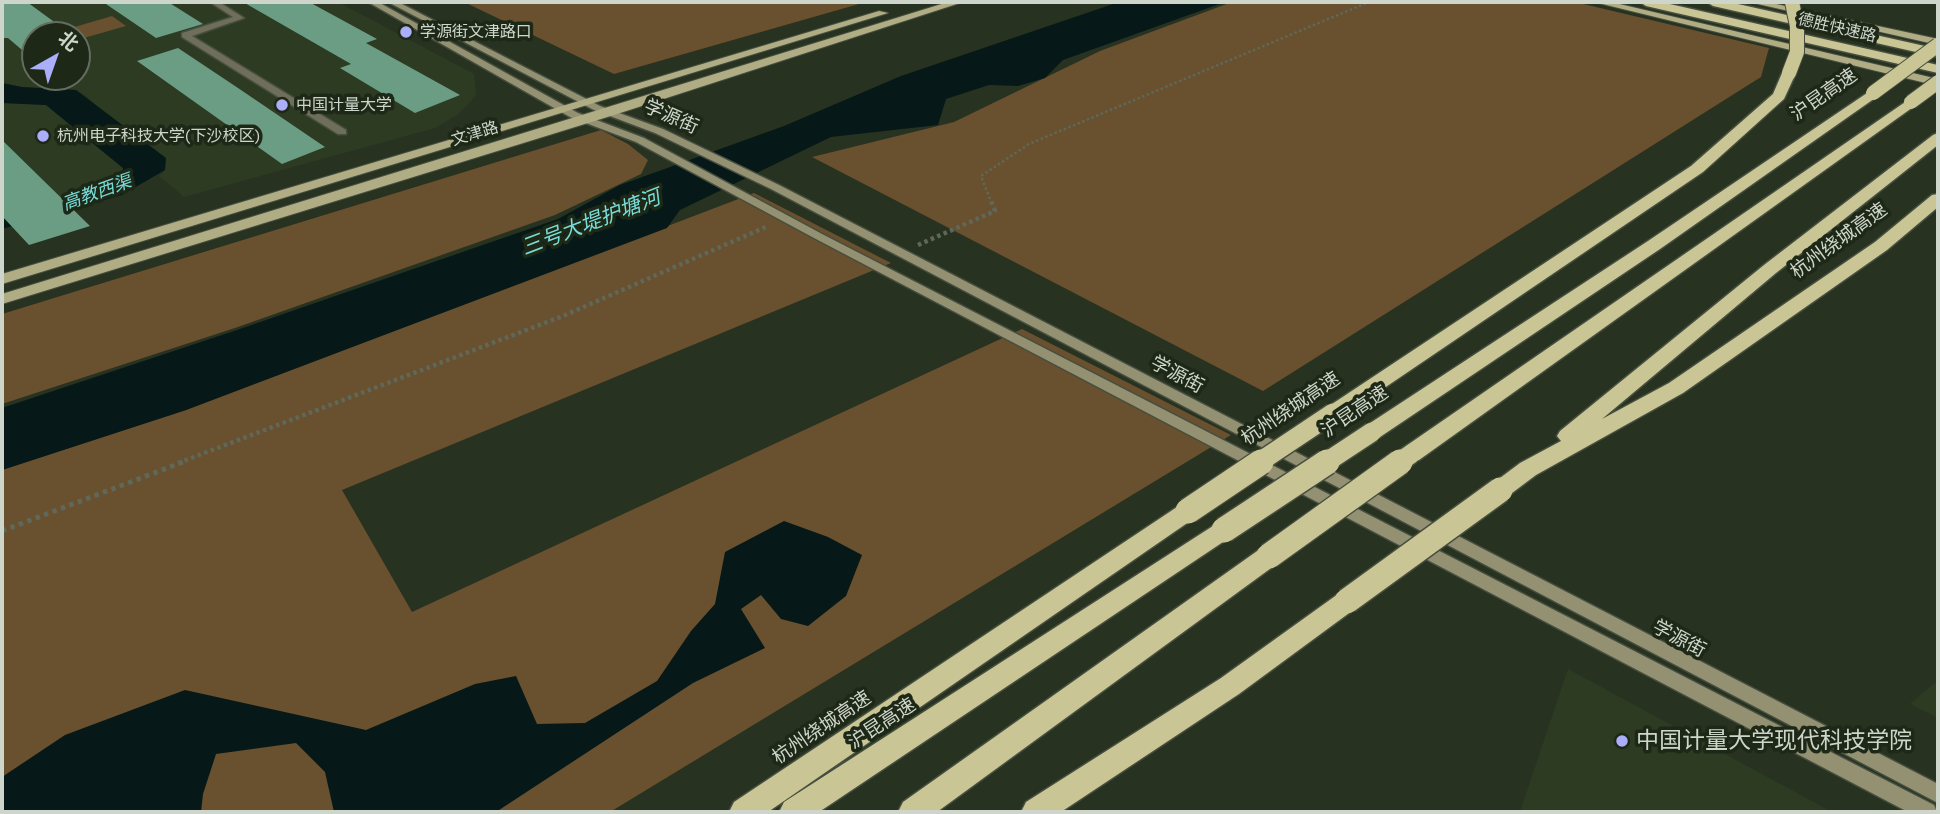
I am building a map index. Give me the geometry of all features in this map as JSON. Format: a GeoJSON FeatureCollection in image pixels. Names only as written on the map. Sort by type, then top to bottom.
{"type":"FeatureCollection","features":[{"type":"Feature","properties":{"kind":"highway","name":"德胜快速路"},"geometry":{"type":"LineString","coordinates":[[1646,2],[1938,69]]}},
{"type":"Feature","properties":{"kind":"highway","name":"德胜快速路"},"geometry":{"type":"LineString","coordinates":[[1713,2],[1938,53]]}},
{"type":"Feature","properties":{"kind":"highway","name":"杭州绕城高速"},"geometry":{"type":"LineString","coordinates":[[744,812],[1697,169],[1779,96],[1797,52],[1797,26],[1792,2]]}},
{"type":"Feature","properties":{"kind":"highway","name":"沪昆高速"},"geometry":{"type":"LineString","coordinates":[[794,812],[1654,245],[1873,93],[1938,44]]}},
{"type":"Feature","properties":{"kind":"highway"},"geometry":{"type":"LineString","coordinates":[[913,812],[1411,454],[1938,82]]}},
{"type":"Feature","properties":{"kind":"highway"},"geometry":{"type":"LineString","coordinates":[[1528,469],[1770,269],[1938,138]]}},
{"type":"Feature","properties":{"kind":"highway","name":"杭州绕城高速"},"geometry":{"type":"LineString","coordinates":[[1036,812],[1230,686],[1528,469],[1676,388],[1881,246],[1938,199]]}},
{"type":"Feature","properties":{"kind":"main road","name":"学源街"},"geometry":{"type":"LineString","coordinates":[[372,2],[564,109],[640,140],[783,218],[1927,812]]}},
{"type":"Feature","properties":{"kind":"main road","name":"学源街"},"geometry":{"type":"LineString","coordinates":[[392,2],[588,103],[659,131],[775,187],[1938,794]]}},
{"type":"Feature","properties":{"kind":"main road","name":"文津路"},"geometry":{"type":"LineString","coordinates":[[2,279],[920,2]]}},
{"type":"Feature","properties":{"kind":"main road","name":"文津路"},"geometry":{"type":"LineString","coordinates":[[2,299],[610,113],[958,2]]}},
{"type":"Feature","properties":{"kind":"main road"},"geometry":{"type":"LineString","coordinates":[[1599,2],[1938,82]]}},
{"type":"Feature","properties":{"kind":"main road"},"geometry":{"type":"LineString","coordinates":[[1754,2],[1938,44]]}},
{"type":"Feature","properties":{"kind":"street"},"geometry":{"type":"LineString","coordinates":[[214,2],[240,18],[185,36],[342,132]]}},
{"type":"Feature","properties":{"kind":"path"},"geometry":{"type":"LineString","coordinates":[[902,253],[995,211],[981,176],[1029,144],[1369,2]]}},
{"type":"Feature","properties":{"kind":"path"},"geometry":{"type":"LineString","coordinates":[[2,531],[564,316],[783,218]]}},
{"type":"Feature","properties":{"kind":"shaded area","name":"中国计量大学"},"geometry":{"type":"Polygon","coordinates":[[[2,2],[338,2],[474,74],[476,95],[459,114],[435,128],[184,197],[159,176],[165,170],[78,91],[91,91],[91,21],[21,21],[21,87],[2,83],[2,2]]]}},
{"type":"Feature","properties":{"kind":"shaded area"},"geometry":{"type":"Polygon","coordinates":[[[464,2],[866,2],[614,74],[464,2]]]}},
{"type":"Feature","properties":{"kind":"shaded area"},"geometry":{"type":"Polygon","coordinates":[[[1232,2],[1575,2],[1769,48],[1761,77],[1263,391],[812,157],[954,122],[1100,51],[1232,2]]]}},
{"type":"Feature","properties":{"kind":"shaded area"},"geometry":{"type":"Polygon","coordinates":[[[112,16],[126,26],[91,36],[91,22],[112,16]]]}},
{"type":"Feature","properties":{"kind":"shaded area","name":"杭州电子科技大学(下沙校区)"},"geometry":{"type":"Polygon","coordinates":[[[2,103],[46,105],[123,168],[121,177],[112,187],[91,195],[2,220],[2,103]]]}},
{"type":"Feature","properties":{"kind":"shaded area"},"geometry":{"type":"Polygon","coordinates":[[[601,130],[628,144],[648,160],[641,174],[555,215],[235,328],[2,404],[2,314],[601,130]]]}},
{"type":"Feature","properties":{"kind":"shaded area"},"geometry":{"type":"Polygon","coordinates":[[[754,193],[891,263],[342,490],[412,612],[1022,329],[1231,435],[610,812],[2,812],[2,470],[186,410],[754,193]]]}},
{"type":"Feature","properties":{"kind":"shaded area","name":"中国计量大学现代科技学院"},"geometry":{"type":"Polygon","coordinates":[[[1568,669],[1832,812],[1520,812],[1568,669]]]}},
{"type":"Feature","properties":{"kind":"shaded area"},"geometry":{"type":"Polygon","coordinates":[[[1938,680],[1938,718],[1910,704],[1938,680]]]}},
{"type":"Feature","properties":{"kind":"water","name":"三号大堤护塘河"},"geometry":{"type":"Polygon","coordinates":[[[1119,2],[1225,2],[1063,60],[1045,78],[1018,86],[989,85],[946,99],[938,125],[831,137],[680,210],[667,228],[186,410],[2,470],[2,408],[558,219],[620,185],[784,126],[901,76],[1119,2]]]}},
{"type":"Feature","properties":{"kind":"water","name":"高教西渠"},"geometry":{"type":"Polygon","coordinates":[[[2,83],[21,87],[21,91],[77,91],[166,158],[165,170],[122,195],[2,229],[2,220],[112,187],[121,177],[123,168],[46,105],[2,103],[2,83]]]}},
{"type":"Feature","properties":{"kind":"water"},"geometry":{"type":"Polygon","coordinates":[[[784,521],[828,537],[862,555],[846,596],[808,626],[781,619],[761,595],[741,609],[765,648],[693,683],[496,812],[334,812],[325,772],[296,743],[216,754],[203,794],[201,812],[2,812],[2,777],[65,735],[185,690],[366,730],[475,684],[516,676],[537,724],[585,723],[657,681],[691,631],[715,604],[725,552],[784,521]]]}},
{"type":"Feature","properties":{"kind":"building"},"geometry":{"type":"Polygon","coordinates":[[[2,2],[27,2],[53,21],[21,21],[21,49],[8,38],[2,38],[2,2]]]}},
{"type":"Feature","properties":{"kind":"building"},"geometry":{"type":"Polygon","coordinates":[[[103,2],[168,2],[203,24],[156,38],[103,2]]]}},
{"type":"Feature","properties":{"kind":"building"},"geometry":{"type":"Polygon","coordinates":[[[243,2],[309,2],[377,39],[366,43],[460,95],[415,113],[340,68],[351,64],[243,2]]]}},
{"type":"Feature","properties":{"kind":"building"},"geometry":{"type":"Polygon","coordinates":[[[178,48],[325,147],[282,164],[137,61],[178,48]]]}},
{"type":"Feature","properties":{"kind":"building"},"geometry":{"type":"Polygon","coordinates":[[[2,140],[90,226],[29,245],[2,216],[2,140]]]}},
{"type":"Feature","properties":{"kind":"place","name":"学源街文津路口"},"geometry":{"type":"Point","coordinates":[406,32]}},
{"type":"Feature","properties":{"kind":"place","name":"中国计量大学"},"geometry":{"type":"Point","coordinates":[282,105]}},
{"type":"Feature","properties":{"kind":"place","name":"杭州电子科技大学(下沙校区)"},"geometry":{"type":"Point","coordinates":[43,136]}},
{"type":"Feature","properties":{"kind":"place","name":"中国计量大学现代科技学院"},"geometry":{"type":"Point","coordinates":[1622,741]}}]}
